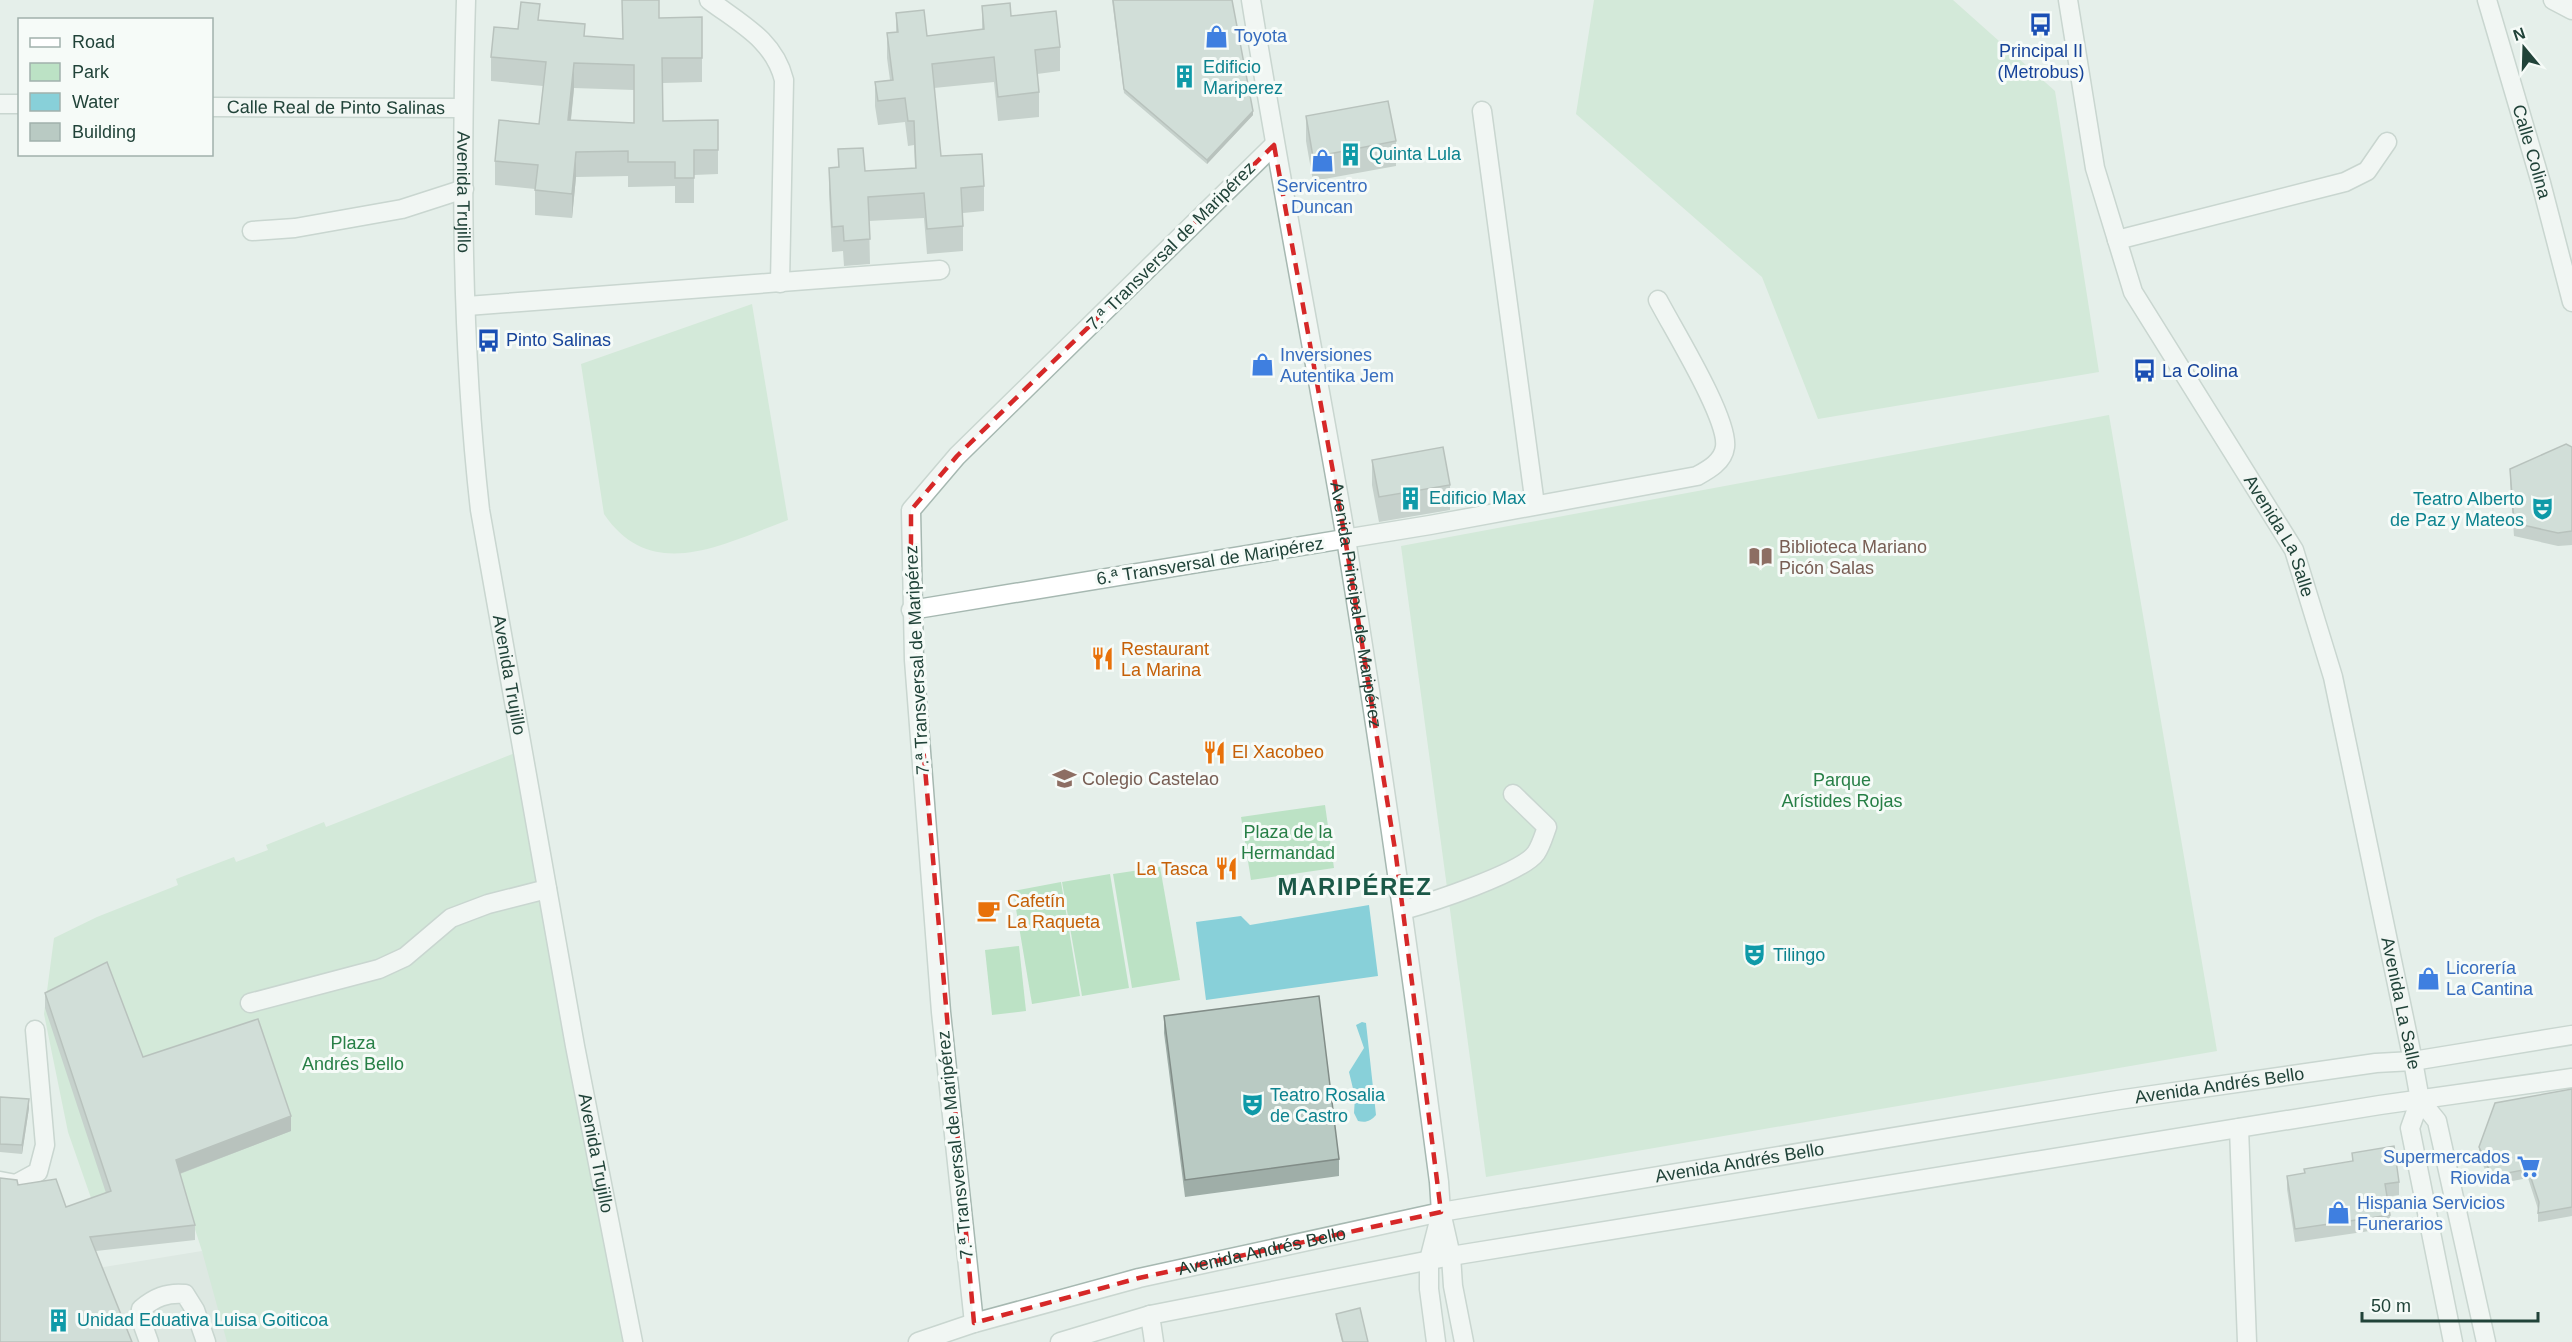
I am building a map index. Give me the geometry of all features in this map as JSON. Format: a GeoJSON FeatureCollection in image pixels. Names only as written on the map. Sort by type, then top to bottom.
{"type":"FeatureCollection","features":[{"type":"Feature","properties":{"kind":"street","name":"Avenida Trujillo"},"geometry":{"type":"LineString","coordinates":[[466,0],[462,108],[466,306],[472,441],[480,510],[575,1046],[633,1342]]}},
{"type":"Feature","properties":{"kind":"street"},"geometry":{"type":"LineString","coordinates":[[709,0],[768,45],[779,63],[784,80],[780,283]]}},
{"type":"Feature","properties":{"kind":"street","name":"Avenida Principal de Maripérez"},"geometry":{"type":"LineString","coordinates":[[1251,0],[1274,145],[1345,538],[1403,910],[1441,1212],[1451,1256],[1453,1286],[1464,1342]]}},
{"type":"Feature","properties":{"kind":"street","name":"Avenida La Salle"},"geometry":{"type":"LineString","coordinates":[[2068,0],[2095,168],[2133,292],[2294,550],[2333,677],[2420,1100],[2437,1121],[2486,1342]]}},
{"type":"Feature","properties":{"kind":"street","name":"Calle Colina"},"geometry":{"type":"LineString","coordinates":[[2487,0],[2541,183],[2572,302]]}},
{"type":"Feature","properties":{"kind":"street"},"geometry":{"type":"LineString","coordinates":[[2553,0],[2572,10]]}},
{"type":"Feature","properties":{"kind":"street"},"geometry":{"type":"LineString","coordinates":[[0,104],[18,104]]}},
{"type":"Feature","properties":{"kind":"street","name":"Calle Real de Pinto Salinas"},"geometry":{"type":"LineString","coordinates":[[213,107],[462,108]]}},
{"type":"Feature","properties":{"kind":"street"},"geometry":{"type":"LineString","coordinates":[[1482,111],[1536,505]]}},
{"type":"Feature","properties":{"kind":"street"},"geometry":{"type":"LineString","coordinates":[[2117,240],[2345,182],[2367,171],[2387,142]]}},
{"type":"Feature","properties":{"kind":"street","name":"7.ª Transversal de Maripérez"},"geometry":{"type":"LineString","coordinates":[[974,1323],[940,1012],[911,610],[911,510],[957,456],[1274,145]]}},
{"type":"Feature","properties":{"kind":"street"},"geometry":{"type":"LineString","coordinates":[[252,231],[295,228],[402,209],[464,189]]}},
{"type":"Feature","properties":{"kind":"street"},"geometry":{"type":"LineString","coordinates":[[466,306],[940,270]]}},
{"type":"Feature","properties":{"kind":"street","name":"6.ª Transversal de Maripérez"},"geometry":{"type":"LineString","coordinates":[[911,610],[1345,538],[1697,476],[1714,466],[1725,448],[1723,432],[1715,410],[1658,300]]}},
{"type":"Feature","properties":{"kind":"street"},"geometry":{"type":"LineString","coordinates":[[1403,910],[1448,897],[1506,872],[1535,855],[1547,827],[1513,794]]}},
{"type":"Feature","properties":{"kind":"street"},"geometry":{"type":"LineString","coordinates":[[250,1003],[379,969],[405,957],[451,918],[488,904],[548,889]]}},
{"type":"Feature","properties":{"kind":"street"},"geometry":{"type":"LineString","coordinates":[[0,1181],[16,1184],[38,1172],[45,1145],[35,1030]]}},
{"type":"Feature","properties":{"kind":"street","name":"Avenida Andrés Bello"},"geometry":{"type":"LineString","coordinates":[[918,1342],[974,1323],[1139,1278],[1441,1212],[2118,1100],[2376,1063],[2413,1061],[2572,1035]]}},
{"type":"Feature","properties":{"kind":"street"},"geometry":{"type":"LineString","coordinates":[[1060,1342],[1150,1314],[1451,1256],[2239,1128],[2572,1078]]}},
{"type":"Feature","properties":{"kind":"street","name":"Avenida La Salle"},"geometry":{"type":"LineString","coordinates":[[2420,1100],[2410,1128],[2453,1342]]}},
{"type":"Feature","properties":{"kind":"street"},"geometry":{"type":"LineString","coordinates":[[2239,1128],[2247,1342]]}},
{"type":"Feature","properties":{"kind":"street","name":"Avenida Principal de Maripérez"},"geometry":{"type":"LineString","coordinates":[[1436,1342],[1429,1289],[1429,1260],[1441,1212]]}},
{"type":"Feature","properties":{"kind":"street"},"geometry":{"type":"LineString","coordinates":[[149,1342],[140,1317],[141,1309],[152,1300],[177,1293],[185,1294],[191,1301],[206,1342]]}},
{"type":"Feature","properties":{"kind":"street"},"geometry":{"type":"LineString","coordinates":[[1150,1314],[1154,1342]]}},
{"type":"Feature","properties":{"kind":"highlighted area"},"geometry":{"type":"Polygon","coordinates":[[[1274,145],[1345,538],[1396,856],[1441,1212],[1139,1278],[974,1323],[911,610],[911,510],[957,456],[1274,145]]]}},
{"type":"Feature","properties":{"kind":"shaded area"},"geometry":{"type":"Polygon","coordinates":[[[202,1251],[238,1342],[0,1342],[0,1284],[202,1251]]]}},
{"type":"Feature","properties":{"kind":"green space"},"geometry":{"type":"Polygon","coordinates":[[[1594,0],[1953,0],[2055,91],[2099,372],[1818,419],[1762,277],[1576,114],[1594,0]]]}},
{"type":"Feature","properties":{"kind":"green space"},"geometry":{"type":"Polygon","coordinates":[[[752,304],[788,520],[715,547],[690,552],[667,553],[644,548],[623,536],[604,514],[581,364],[752,304]]]}},
{"type":"Feature","properties":{"kind":"green space","name":"Parque Arístides Rojas"},"geometry":{"type":"Polygon","coordinates":[[[2109,415],[2217,1051],[1486,1177],[1401,546],[2109,415]]]}},
{"type":"Feature","properties":{"kind":"green space","name":"Plaza Andrés Bello"},"geometry":{"type":"Polygon","coordinates":[[[523,750],[633,1342],[227,1342],[183,1192],[98,1218],[68,1132],[44,1014],[54,938],[97,917],[178,885],[176,879],[234,857],[236,862],[268,850],[266,845],[324,822],[326,827],[523,750]]]}},
{"type":"Feature","properties":{"kind":"green space","name":"Plaza de la Hermandad"},"geometry":{"type":"Polygon","coordinates":[[[1325,805],[1334,868],[1251,880],[1241,817],[1325,805]]]}},
{"type":"Feature","properties":{"kind":"green space"},"geometry":{"type":"Polygon","coordinates":[[[1160,867],[1180,980],[1132,988],[1113,874],[1160,867]]]}},
{"type":"Feature","properties":{"kind":"green space"},"geometry":{"type":"Polygon","coordinates":[[[1110,874],[1129,988],[1082,996],[1062,882],[1110,874]]]}},
{"type":"Feature","properties":{"kind":"green space"},"geometry":{"type":"Polygon","coordinates":[[[1061,882],[1080,996],[1032,1004],[1013,891],[1061,882]]]}},
{"type":"Feature","properties":{"kind":"green space"},"geometry":{"type":"Polygon","coordinates":[[[1019,946],[1026,1011],[992,1015],[985,950],[1019,946]]]}},
{"type":"Feature","properties":{"kind":"water"},"geometry":{"type":"Polygon","coordinates":[[[1369,905],[1378,976],[1206,1000],[1196,922],[1241,916],[1250,925],[1369,905]]]}},
{"type":"Feature","properties":{"kind":"water"},"geometry":{"type":"Polygon","coordinates":[[[1366,1023],[1376,1115],[1363,1122],[1358,1121],[1354,1113],[1355,1097],[1349,1072],[1364,1048],[1356,1025],[1366,1023]]]}},
{"type":"Feature","properties":{"kind":"building"},"geometry":{"type":"Polygon","coordinates":[[[622,0],[659,0],[659,18],[702,17],[702,58],[662,58],[663,121],[718,120],[718,150],[694,150],[694,178],[675,178],[675,162],[628,162],[628,151],[576,152],[572,194],[535,190],[538,165],[495,161],[499,120],[539,124],[546,62],[491,57],[494,27],[518,29],[521,2],[540,4],[538,20],[585,24],[584,36],[623,39],[622,0]],[[574,63],[568,120],[634,123],[634,65],[574,63]]]}},
{"type":"Feature","properties":{"kind":"building","name":"Edificio Mariperez"},"geometry":{"type":"Polygon","coordinates":[[[1113,0],[1232,0],[1253,111],[1207,160],[1124,89],[1113,0]]]}},
{"type":"Feature","properties":{"kind":"building"},"geometry":{"type":"Polygon","coordinates":[[[1010,3],[1011,16],[1056,11],[1060,47],[1035,50],[1039,92],[998,97],[994,57],[932,64],[941,156],[982,154],[984,186],[961,188],[963,226],[927,229],[924,193],[868,197],[870,239],[844,241],[843,226],[832,227],[829,168],[839,167],[838,149],[863,148],[865,171],[916,168],[914,121],[908,121],[905,98],[878,101],[875,82],[893,80],[887,33],[898,32],[896,13],[924,10],[927,36],[984,29],[982,6],[1010,3]]]}},
{"type":"Feature","properties":{"kind":"building"},"geometry":{"type":"Polygon","coordinates":[[[1388,101],[1396,141],[1313,157],[1306,116],[1388,101]]]}},
{"type":"Feature","properties":{"kind":"building","name":"Teatro Alberto de Paz y Mateos"},"geometry":{"type":"Polygon","coordinates":[[[2566,444],[2572,447],[2572,531],[2558,533],[2514,523],[2510,469],[2566,444]]]}},
{"type":"Feature","properties":{"kind":"building"},"geometry":{"type":"Polygon","coordinates":[[[1443,447],[1450,485],[1379,497],[1372,460],[1443,447]]]}},
{"type":"Feature","properties":{"kind":"building"},"geometry":{"type":"Polygon","coordinates":[[[107,962],[143,1057],[258,1019],[291,1116],[176,1160],[195,1225],[90,1237],[132,1342],[0,1342],[0,1178],[17,1180],[18,1185],[56,1179],[66,1207],[111,1191],[45,993],[107,962]]]}},
{"type":"Feature","properties":{"kind":"building","name":"Teatro Rosalia de Castro"},"geometry":{"type":"Polygon","coordinates":[[[1319,996],[1339,1159],[1185,1180],[1164,1016],[1319,996]]]}},
{"type":"Feature","properties":{"kind":"building","name":"Supermercados Riovida"},"geometry":{"type":"Polygon","coordinates":[[[2572,1089],[2572,1207],[2538,1213],[2539,1202],[2528,1169],[2492,1176],[2479,1147],[2495,1103],[2572,1089]]]}},
{"type":"Feature","properties":{"kind":"building"},"geometry":{"type":"Polygon","coordinates":[[[0,1097],[29,1099],[22,1145],[0,1144],[0,1097]]]}},
{"type":"Feature","properties":{"kind":"building","name":"Hispania Servicios Funerarios"},"geometry":{"type":"Polygon","coordinates":[[[2394,1146],[2399,1182],[2385,1184],[2390,1215],[2295,1229],[2287,1176],[2305,1173],[2304,1169],[2353,1161],[2352,1153],[2394,1146]]]}},
{"type":"Feature","properties":{"kind":"building"},"geometry":{"type":"Polygon","coordinates":[[[1360,1308],[1368,1342],[1343,1342],[1336,1314],[1360,1308]]]}},
{"type":"Feature","properties":{"kind":"place","name":"Principal II (Metrobus)"},"geometry":{"type":"Point","coordinates":[2041,25]}},
{"type":"Feature","properties":{"kind":"place","name":"Toyota"},"geometry":{"type":"Point","coordinates":[1216,36]}},
{"type":"Feature","properties":{"kind":"place","name":"Edificio Mariperez"},"geometry":{"type":"Point","coordinates":[1185,77]}},
{"type":"Feature","properties":{"kind":"place","name":"Quinta Lula"},"geometry":{"type":"Point","coordinates":[1351,154]}},
{"type":"Feature","properties":{"kind":"place","name":"Servicentro Duncan"},"geometry":{"type":"Point","coordinates":[1322,160]}},
{"type":"Feature","properties":{"kind":"place","name":"Pinto Salinas"},"geometry":{"type":"Point","coordinates":[488,340]}},
{"type":"Feature","properties":{"kind":"place","name":"Inversiones Autentika Jem"},"geometry":{"type":"Point","coordinates":[1262,365]}},
{"type":"Feature","properties":{"kind":"place","name":"La Colina"},"geometry":{"type":"Point","coordinates":[2144,371]}},
{"type":"Feature","properties":{"kind":"place","name":"Edificio Max"},"geometry":{"type":"Point","coordinates":[1411,498]}},
{"type":"Feature","properties":{"kind":"place","name":"Teatro Alberto de Paz y Mateos"},"geometry":{"type":"Point","coordinates":[2542,509]}},
{"type":"Feature","properties":{"kind":"place","name":"Biblioteca Mariano Picón Salas"},"geometry":{"type":"Point","coordinates":[1761,557]}},
{"type":"Feature","properties":{"kind":"place","name":"Restaurant La Marina"},"geometry":{"type":"Point","coordinates":[1103,659]}},
{"type":"Feature","properties":{"kind":"place","name":"El Xacobeo"},"geometry":{"type":"Point","coordinates":[1214,752]}},
{"type":"Feature","properties":{"kind":"place","name":"Colegio Castelao"},"geometry":{"type":"Point","coordinates":[1064,779]}},
{"type":"Feature","properties":{"kind":"place","name":"La Tasca"},"geometry":{"type":"Point","coordinates":[1226,869]}},
{"type":"Feature","properties":{"kind":"place","name":"Cafetín La Raqueta"},"geometry":{"type":"Point","coordinates":[989,911]}},
{"type":"Feature","properties":{"kind":"place","name":"Tilingo"},"geometry":{"type":"Point","coordinates":[1755,955]}},
{"type":"Feature","properties":{"kind":"place","name":"Licorería La Cantina"},"geometry":{"type":"Point","coordinates":[2428,978]}},
{"type":"Feature","properties":{"kind":"place","name":"Teatro Rosalia de Castro"},"geometry":{"type":"Point","coordinates":[1252,1105]}},
{"type":"Feature","properties":{"kind":"place","name":"Supermercados Riovida"},"geometry":{"type":"Point","coordinates":[2528,1167]}},
{"type":"Feature","properties":{"kind":"place","name":"Hispania Servicios Funerarios"},"geometry":{"type":"Point","coordinates":[2339,1213]}},
{"type":"Feature","properties":{"kind":"place","name":"Unidad Eduativa Luisa Goiticoa"},"geometry":{"type":"Point","coordinates":[59,1320]}},
{"type":"Feature","properties":{"kind":"district","name":"MARIPÉREZ"},"geometry":{"type":"Point","coordinates":[1355,886]}}]}
